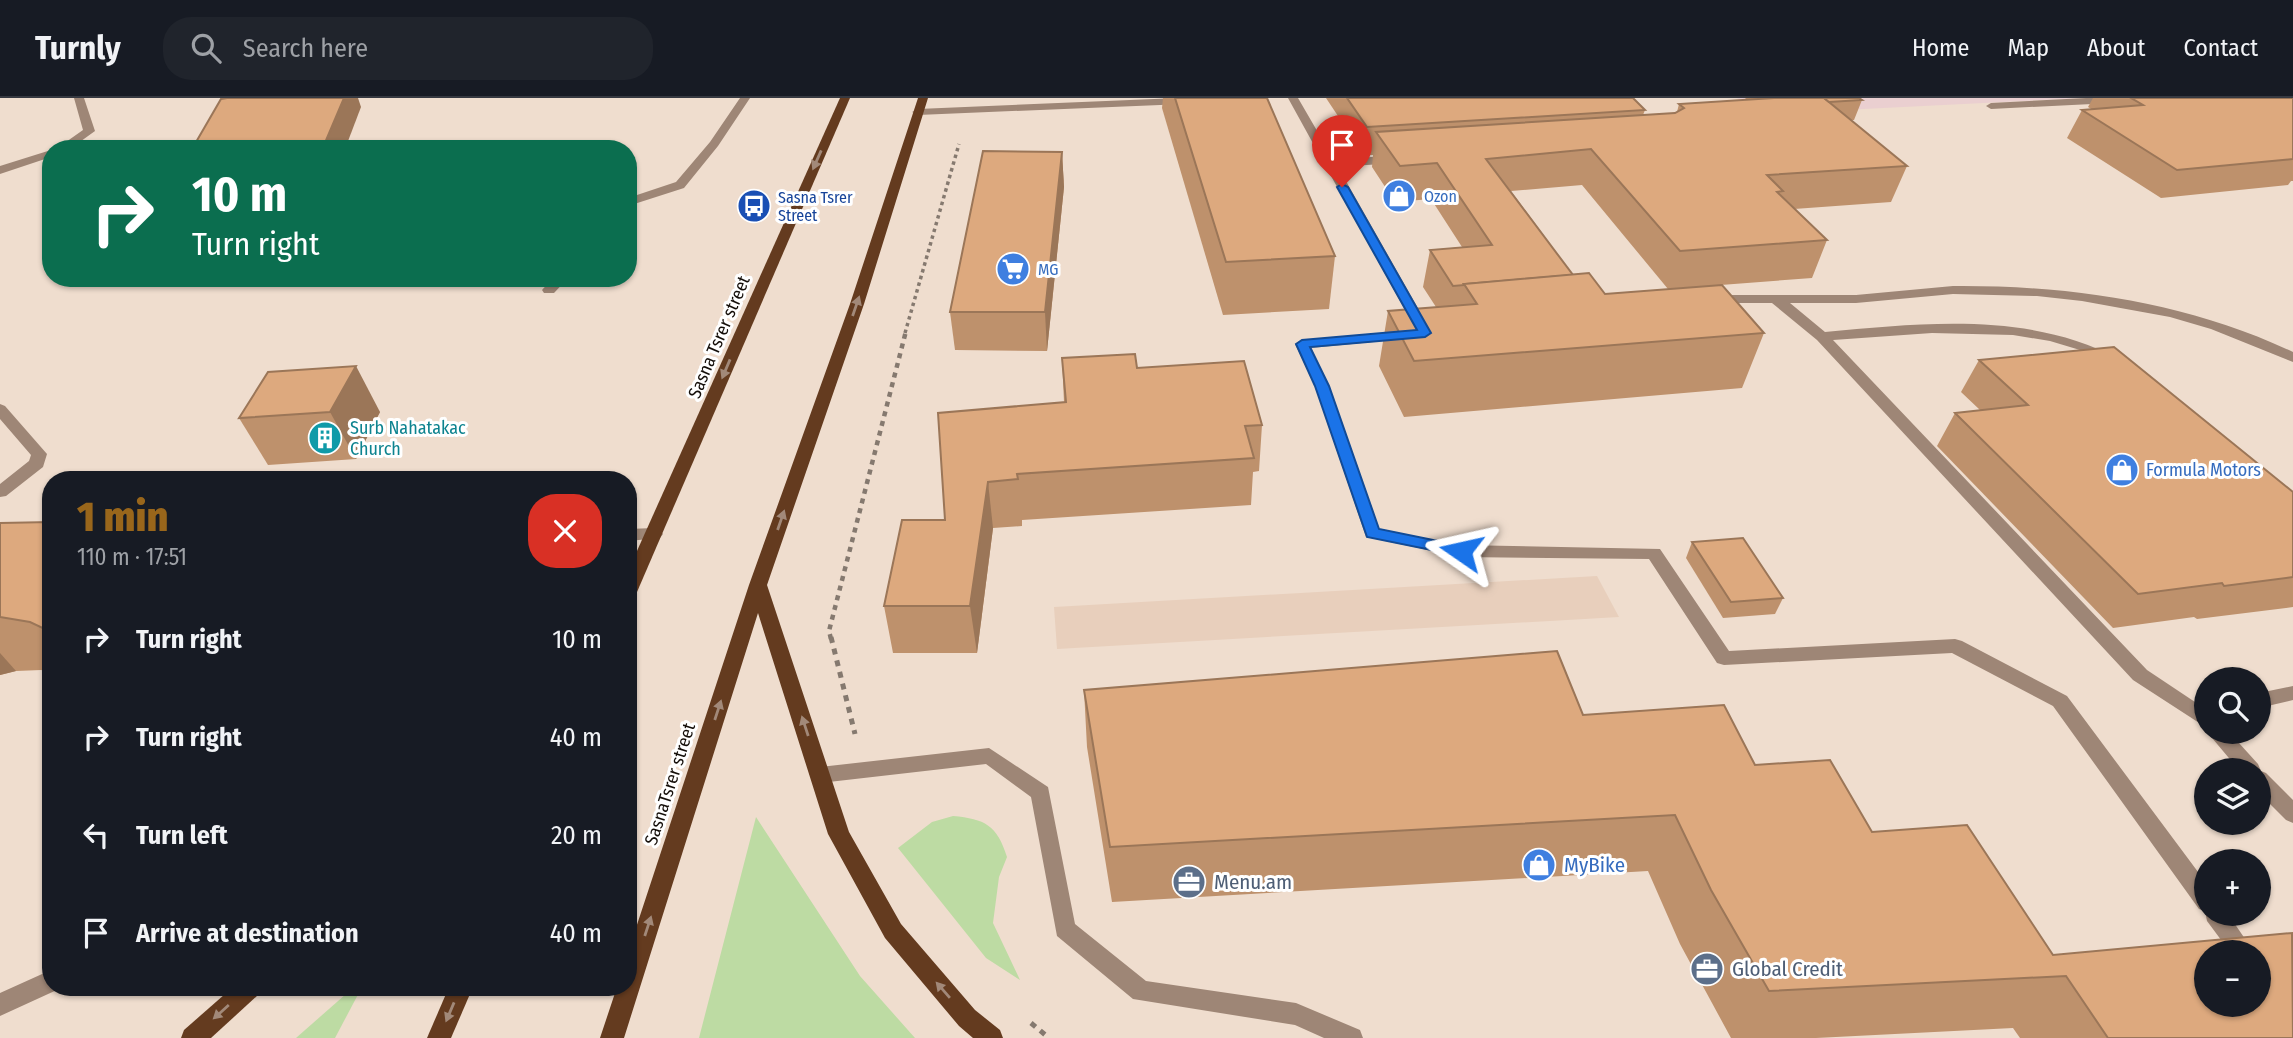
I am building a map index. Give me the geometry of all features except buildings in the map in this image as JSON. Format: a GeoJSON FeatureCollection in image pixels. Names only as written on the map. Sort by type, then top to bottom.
{"type":"FeatureCollection","features":[{"type":"Feature","properties":{"kind":"main road","name":"Sasna Tsrer street"},"geometry":{"type":"LineString","coordinates":[[637,572],[845,98]]}},
{"type":"Feature","properties":{"kind":"main road"},"geometry":{"type":"LineString","coordinates":[[920,105],[857,304],[758,585],[839,834],[893,931],[968,1018],[991,1038]]}},
{"type":"Feature","properties":{"kind":"main road","name":"SasnaTsrer street"},"geometry":{"type":"LineString","coordinates":[[637,960],[758,585]]}},
{"type":"Feature","properties":{"kind":"main road"},"geometry":{"type":"LineString","coordinates":[[192,1038],[240,996]]}},
{"type":"Feature","properties":{"kind":"main road"},"geometry":{"type":"LineString","coordinates":[[439,1038],[457,996]]}},
{"type":"Feature","properties":{"kind":"main road","name":"SasnaTsrer street"},"geometry":{"type":"LineString","coordinates":[[612,1038],[626,996]]}},
{"type":"Feature","properties":{"kind":"street"},"geometry":{"type":"LineString","coordinates":[[76,140],[89,131],[79,98]]}},
{"type":"Feature","properties":{"kind":"street"},"geometry":{"type":"LineString","coordinates":[[637,199],[680,185],[745,98]]}},
{"type":"Feature","properties":{"kind":"street"},"geometry":{"type":"LineString","coordinates":[[1293,98],[1329,164],[1431,332],[1302,344],[1322,386],[1373,533],[1461,551],[1654,553],[1724,658],[1955,646],[2060,701],[2194,884]]}},
{"type":"Feature","properties":{"kind":"street"},"geometry":{"type":"LineString","coordinates":[[1991,106],[2152,98]]}},
{"type":"Feature","properties":{"kind":"street"},"geometry":{"type":"LineString","coordinates":[[920,105],[1193,101]]}},
{"type":"Feature","properties":{"kind":"street"},"geometry":{"type":"LineString","coordinates":[[0,170],[42,156]]}},
{"type":"Feature","properties":{"kind":"street"},"geometry":{"type":"LineString","coordinates":[[1329,164],[1410,158]]}},
{"type":"Feature","properties":{"kind":"street"},"geometry":{"type":"LineString","coordinates":[[549,290],[552,287]]}},
{"type":"Feature","properties":{"kind":"street"},"geometry":{"type":"LineString","coordinates":[[1696,300],[1774,297],[1843,299],[1952,290],[2072,296],[2180,316],[2225,329],[2293,358]]}},
{"type":"Feature","properties":{"kind":"street"},"geometry":{"type":"LineString","coordinates":[[1774,297],[1822,337],[2140,675],[2194,709]]}},
{"type":"Feature","properties":{"kind":"street"},"geometry":{"type":"LineString","coordinates":[[1822,337],[1984,328],[2025,332],[2095,349],[2128,372]]}},
{"type":"Feature","properties":{"kind":"street"},"geometry":{"type":"LineString","coordinates":[[0,409],[39,454],[37,463],[0,492]]}},
{"type":"Feature","properties":{"kind":"street"},"geometry":{"type":"LineString","coordinates":[[637,535],[654,534]]}},
{"type":"Feature","properties":{"kind":"street"},"geometry":{"type":"LineString","coordinates":[[2271,698],[2293,693]]}},
{"type":"Feature","properties":{"kind":"street"},"geometry":{"type":"LineString","coordinates":[[2228,744],[2240,758]]}},
{"type":"Feature","properties":{"kind":"street"},"geometry":{"type":"LineString","coordinates":[[820,775],[989,757],[1041,793],[1065,929],[1141,990],[1296,1014],[1350,1038]]}},
{"type":"Feature","properties":{"kind":"street"},"geometry":{"type":"LineString","coordinates":[[2271,791],[2293,814]]}},
{"type":"Feature","properties":{"kind":"street"},"geometry":{"type":"LineString","coordinates":[[0,1005],[42,985]]}},
{"type":"Feature","properties":{"kind":"path"},"geometry":{"type":"LineString","coordinates":[[864,771],[829,631],[915,296],[960,141]]}},
{"type":"Feature","properties":{"kind":"path"},"geometry":{"type":"LineString","coordinates":[[1028,1020],[1049,1038]]}},
{"type":"Feature","properties":{"kind":"shaded area"},"geometry":{"type":"Polygon","coordinates":[[[1737,98],[2084,98],[1762,114],[1737,98]]]}},
{"type":"Feature","properties":{"kind":"shaded area"},"geometry":{"type":"Polygon","coordinates":[[[1597,576],[1619,617],[1057,649],[1054,607],[1597,576]]]}},
{"type":"Feature","properties":{"kind":"green space"},"geometry":{"type":"Polygon","coordinates":[[[953,816],[982,822],[994,831],[1003,846],[1007,857],[999,877],[993,923],[1020,980],[986,958],[898,848],[932,822],[953,816]]]}},
{"type":"Feature","properties":{"kind":"green space"},"geometry":{"type":"Polygon","coordinates":[[[756,817],[860,976],[915,1038],[699,1038],[756,817]]]}},
{"type":"Feature","properties":{"kind":"green space"},"geometry":{"type":"Polygon","coordinates":[[[344,996],[357,996],[335,1038],[296,1038],[344,996]]]}},
{"type":"Feature","properties":{"kind":"place","name":"Ozon"},"geometry":{"type":"Point","coordinates":[1399,196]}},
{"type":"Feature","properties":{"kind":"place","name":"Sasna Tsrer Street"},"geometry":{"type":"Point","coordinates":[754,206]}},
{"type":"Feature","properties":{"kind":"place","name":"MG"},"geometry":{"type":"Point","coordinates":[1013,269]}},
{"type":"Feature","properties":{"kind":"place","name":"Surb Nahatakac Church"},"geometry":{"type":"Point","coordinates":[325,438]}},
{"type":"Feature","properties":{"kind":"place","name":"Formula Motors"},"geometry":{"type":"Point","coordinates":[2122,470]}},
{"type":"Feature","properties":{"kind":"place","name":"MyBike"},"geometry":{"type":"Point","coordinates":[1539,865]}},
{"type":"Feature","properties":{"kind":"place","name":"Menu.am"},"geometry":{"type":"Point","coordinates":[1189,882]}},
{"type":"Feature","properties":{"kind":"place","name":"Global Credit"},"geometry":{"type":"Point","coordinates":[1707,969]}},
{"type":"Feature","properties":{"kind":"route"},"geometry":{"type":"LineString","coordinates":[[1342,187],[1425,333],[1302,344],[1322,386],[1373,533],[1461,551]]}}]}
